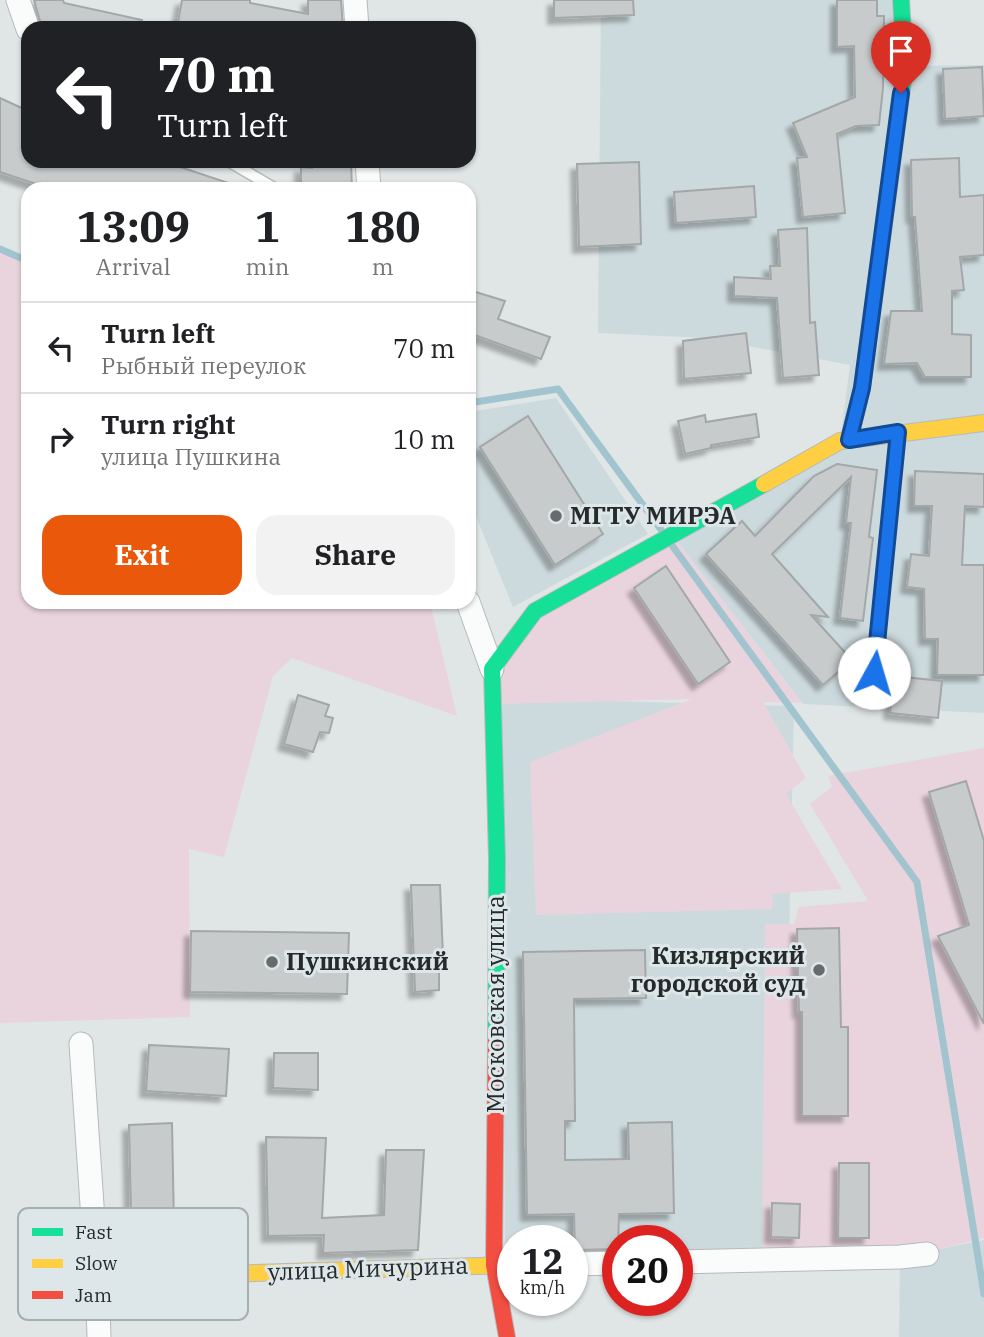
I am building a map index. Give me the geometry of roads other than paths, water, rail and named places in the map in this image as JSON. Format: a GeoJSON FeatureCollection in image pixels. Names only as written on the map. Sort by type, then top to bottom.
{"type":"FeatureCollection","features":[{"type":"Feature","properties":{"kind":"street"},"geometry":{"type":"LineString","coordinates":[[18,0],[25,21]]}},
{"type":"Feature","properties":{"kind":"street"},"geometry":{"type":"LineString","coordinates":[[355,0],[356,21]]}},
{"type":"Feature","properties":{"kind":"street"},"geometry":{"type":"LineString","coordinates":[[849,440],[862,388],[905,66],[901,0]]}},
{"type":"Feature","properties":{"kind":"street"},"geometry":{"type":"LineString","coordinates":[[492,669],[535,611],[840,442],[898,432],[984,423]]}},
{"type":"Feature","properties":{"kind":"street"},"geometry":{"type":"LineString","coordinates":[[471,609],[492,669]]}},
{"type":"Feature","properties":{"kind":"street","name":"Московская улица"},"geometry":{"type":"LineString","coordinates":[[492,669],[497,845],[494,1265],[507,1337]]}},
{"type":"Feature","properties":{"kind":"street"},"geometry":{"type":"LineString","coordinates":[[81,1044],[92,1208]]}},
{"type":"Feature","properties":{"kind":"street"},"geometry":{"type":"LineString","coordinates":[[693,1262],[900,1257],[927,1254]]}},
{"type":"Feature","properties":{"kind":"street","name":"улица Мичурина"},"geometry":{"type":"LineString","coordinates":[[248,1273],[494,1265]]}},
{"type":"Feature","properties":{"kind":"lane"},"geometry":{"type":"LineString","coordinates":[[241,168],[264,182]]}},
{"type":"Feature","properties":{"kind":"lane"},"geometry":{"type":"LineString","coordinates":[[871,699],[898,432]]}},
{"type":"Feature","properties":{"kind":"waterway"},"geometry":{"type":"LineString","coordinates":[[0,249],[21,258]]}},
{"type":"Feature","properties":{"kind":"waterway"},"geometry":{"type":"LineString","coordinates":[[476,402],[558,389],[662,531]]}},
{"type":"Feature","properties":{"kind":"waterway"},"geometry":{"type":"LineString","coordinates":[[671,544],[917,882],[984,1294]]}},
{"type":"Feature","properties":{"kind":"place","name":"МГТУ МИРЭА"},"geometry":{"type":"Point","coordinates":[556,516]}},
{"type":"Feature","properties":{"kind":"place","name":"Пушкинский"},"geometry":{"type":"Point","coordinates":[272,962]}},
{"type":"Feature","properties":{"kind":"place","name":"Кизлярский городской суд"},"geometry":{"type":"Point","coordinates":[819,970]}}]}
